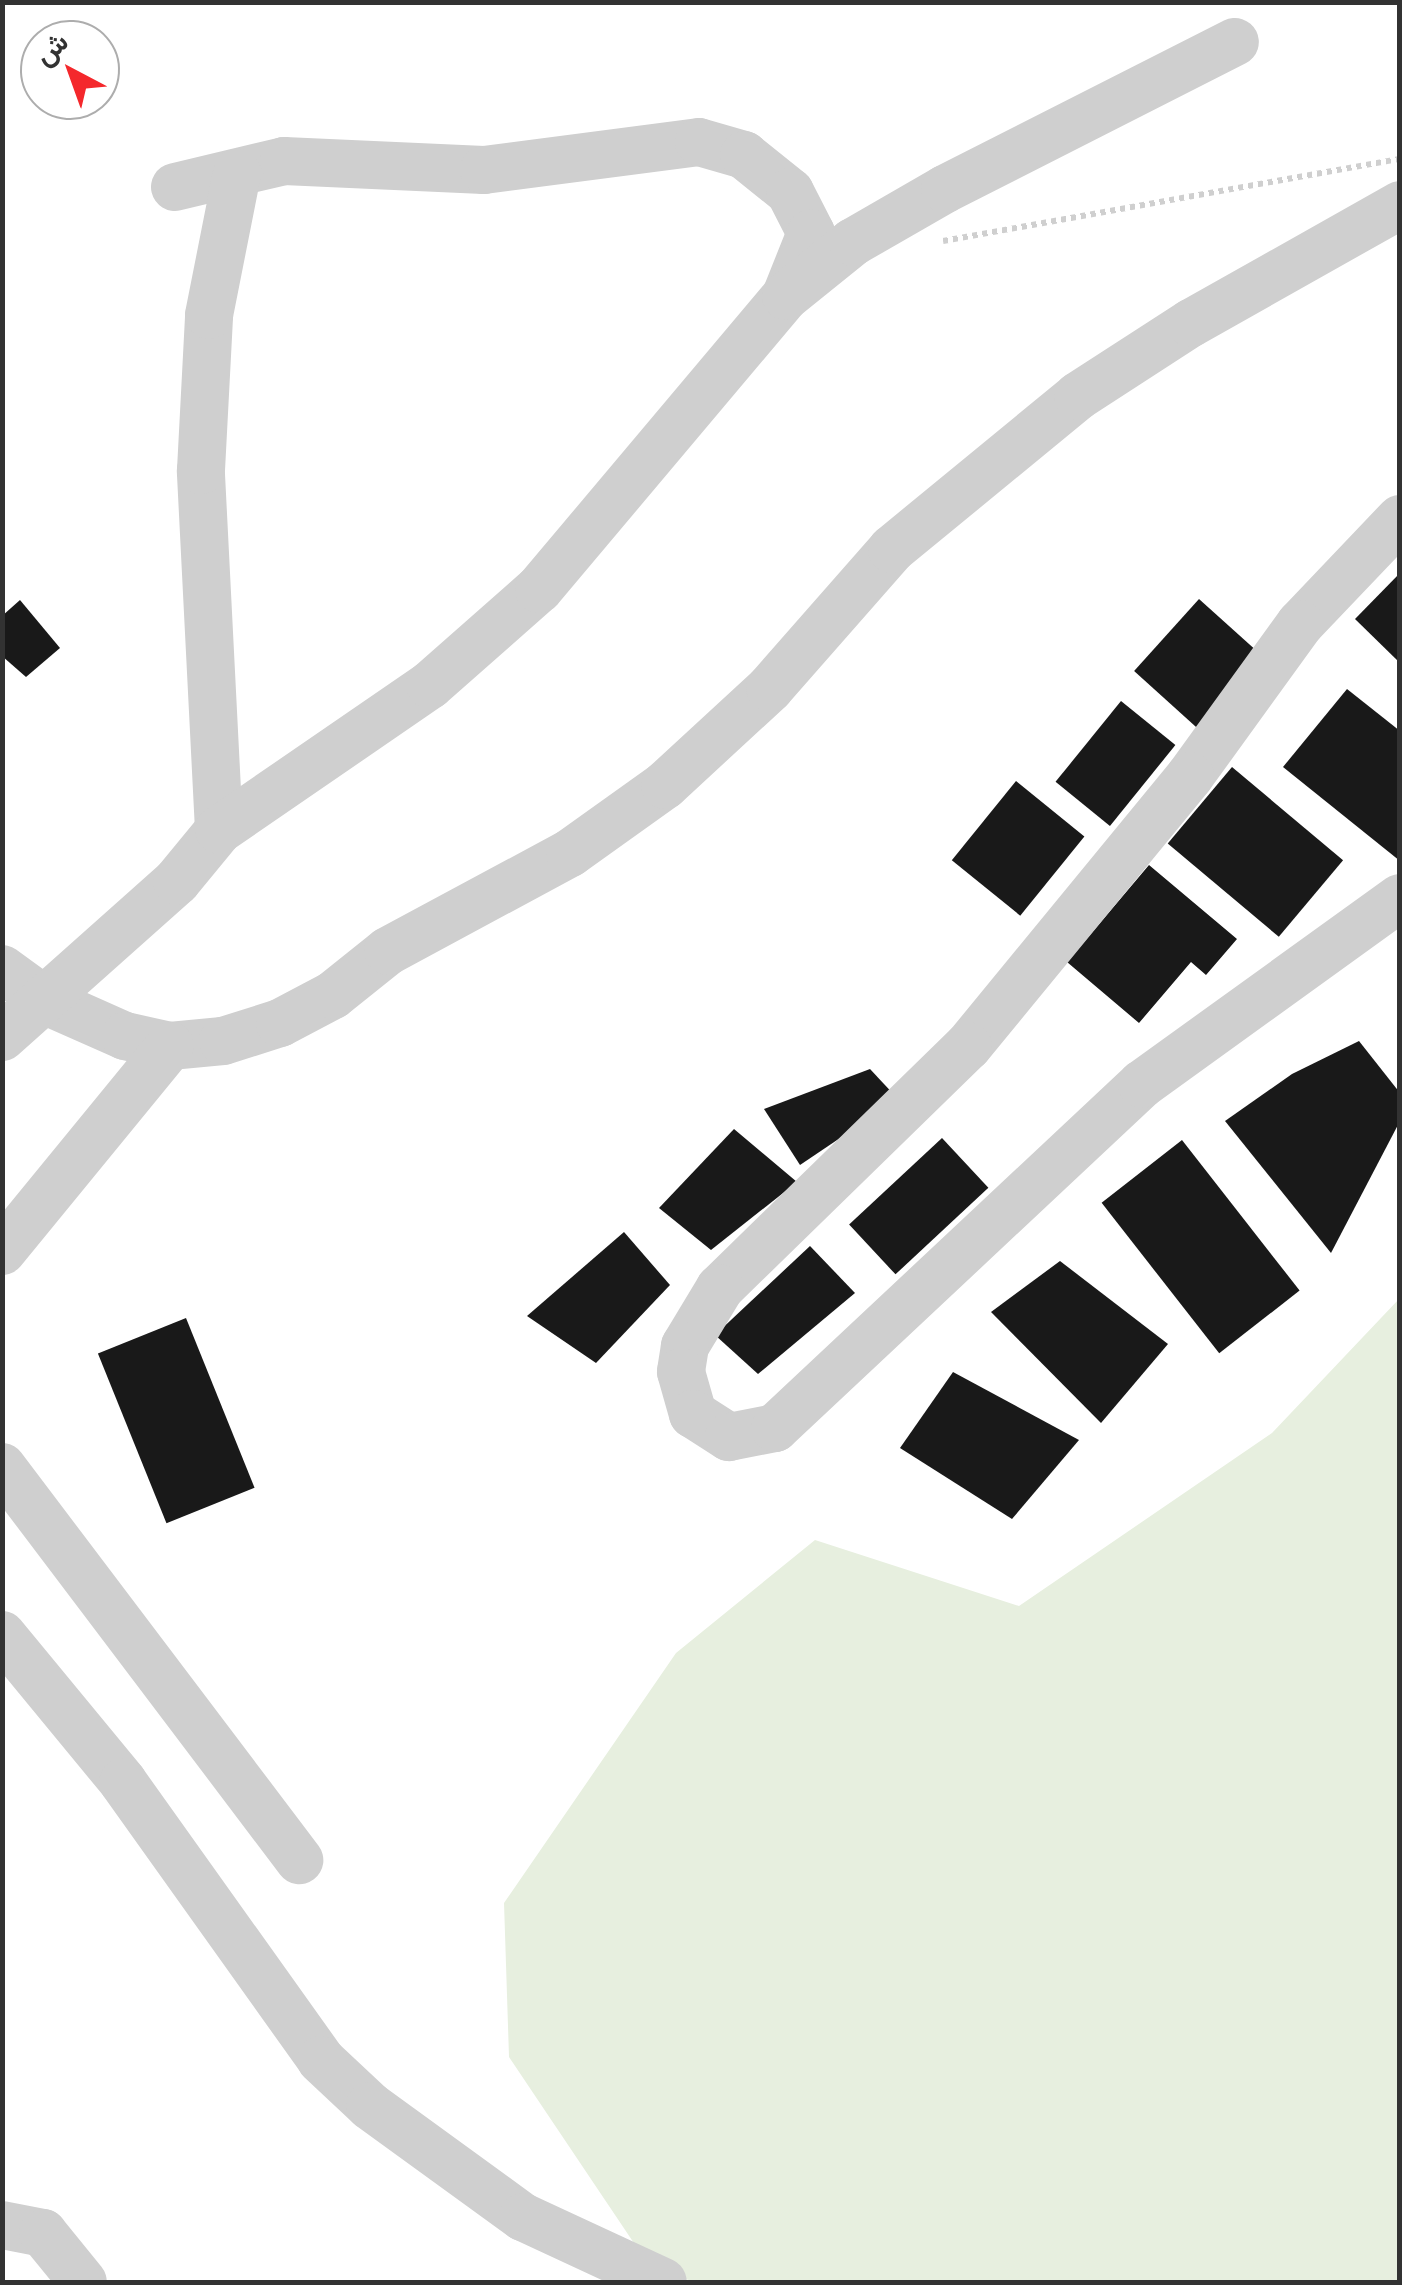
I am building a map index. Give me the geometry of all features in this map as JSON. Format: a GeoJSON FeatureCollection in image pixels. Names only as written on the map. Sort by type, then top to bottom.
{"type":"FeatureCollection","features":[{"type":"Feature","properties":{"kind":"street"},"geometry":{"type":"LineString","coordinates":[[2,1037],[177,881],[219,830],[430,685],[539,589],[786,296],[853,242],[945,189],[1235,42]]}},
{"type":"Feature","properties":{"kind":"street"},"geometry":{"type":"LineString","coordinates":[[175,187],[284,161],[373,170],[484,170],[699,142],[744,155],[790,192],[810,233],[786,296]]}},
{"type":"Feature","properties":{"kind":"street"},"geometry":{"type":"LineString","coordinates":[[219,830],[201,470],[209,315],[237,173]]}},
{"type":"Feature","properties":{"kind":"street"},"geometry":{"type":"LineString","coordinates":[[2,969],[46,1001],[125,1036],[170,1046],[223,1041],[280,1022],[334,995],[416,934],[615,825],[770,688],[892,550],[990,463],[1191,322],[1400,205]]}},
{"type":"Feature","properties":{"kind":"street"},"geometry":{"type":"LineString","coordinates":[[1400,520],[1300,624],[1190,776],[968,1046],[720,1288],[685,1346],[681,1372],[694,1414],[728,1437],[775,1428],[1142,1084],[1400,898]]}},
{"type":"Feature","properties":{"kind":"street"},"geometry":{"type":"LineString","coordinates":[[2,1251],[170,1046]]}},
{"type":"Feature","properties":{"kind":"street"},"geometry":{"type":"LineString","coordinates":[[2,1466],[299,1860]]}},
{"type":"Feature","properties":{"kind":"street"},"geometry":{"type":"LineString","coordinates":[[2,1635],[123,1782],[321,2060],[370,2106],[524,2217],[663,2282]]}},
{"type":"Feature","properties":{"kind":"street"},"geometry":{"type":"LineString","coordinates":[[2,2226],[43,2233],[83,2282]]}},
{"type":"Feature","properties":{"kind":"path"},"geometry":{"type":"LineString","coordinates":[[1056,221],[1400,159]]}},
{"type":"Feature","properties":{"kind":"green space"},"geometry":{"type":"Polygon","coordinates":[[[1399,1299],[1399,2282],[699,2282],[654,2273],[509,2057],[504,1903],[676,1653],[815,1540],[1019,1606],[1272,1433],[1399,1299]]]}},
{"type":"Feature","properties":{"kind":"building"},"geometry":{"type":"Polygon","coordinates":[[[1400,573],[1400,663],[1355,619],[1400,573]]]}},
{"type":"Feature","properties":{"kind":"building"},"geometry":{"type":"Polygon","coordinates":[[[1199,599],[1265,659],[1200,731],[1134,671],[1199,599]]]}},
{"type":"Feature","properties":{"kind":"building"},"geometry":{"type":"Polygon","coordinates":[[[20,600],[60,648],[26,677],[2,656],[2,616],[20,600]]]}},
{"type":"Feature","properties":{"kind":"building"},"geometry":{"type":"Polygon","coordinates":[[[1347,689],[1400,731],[1400,861],[1283,767],[1347,689]]]}},
{"type":"Feature","properties":{"kind":"building"},"geometry":{"type":"Polygon","coordinates":[[[1121,701],[1175,745],[1110,826],[1056,782],[1121,701]]]}},
{"type":"Feature","properties":{"kind":"building"},"geometry":{"type":"Polygon","coordinates":[[[1232,767],[1343,860],[1279,937],[1168,844],[1232,767]]]}},
{"type":"Feature","properties":{"kind":"building"},"geometry":{"type":"Polygon","coordinates":[[[1016,781],[1084,836],[1020,916],[952,860],[1016,781]]]}},
{"type":"Feature","properties":{"kind":"building"},"geometry":{"type":"Polygon","coordinates":[[[1149,865],[1237,939],[1206,975],[1191,962],[1139,1023],[1067,962],[1149,865]]]}},
{"type":"Feature","properties":{"kind":"building"},"geometry":{"type":"Polygon","coordinates":[[[1359,1041],[1400,1093],[1400,1121],[1331,1253],[1225,1121],[1292,1074],[1359,1041]]]}},
{"type":"Feature","properties":{"kind":"building"},"geometry":{"type":"Polygon","coordinates":[[[870,1069],[898,1099],[800,1165],[764,1109],[870,1069]]]}},
{"type":"Feature","properties":{"kind":"building"},"geometry":{"type":"Polygon","coordinates":[[[734,1129],[797,1182],[711,1250],[659,1208],[734,1129]]]}},
{"type":"Feature","properties":{"kind":"building"},"geometry":{"type":"Polygon","coordinates":[[[942,1138],[988,1188],[895,1274],[849,1225],[942,1138]]]}},
{"type":"Feature","properties":{"kind":"building"},"geometry":{"type":"Polygon","coordinates":[[[1182,1140],[1300,1291],[1219,1353],[1102,1203],[1182,1140]]]}},
{"type":"Feature","properties":{"kind":"building"},"geometry":{"type":"Polygon","coordinates":[[[624,1232],[670,1285],[596,1363],[527,1316],[624,1232]]]}},
{"type":"Feature","properties":{"kind":"building"},"geometry":{"type":"Polygon","coordinates":[[[810,1246],[855,1293],[758,1374],[715,1335],[810,1246]]]}},
{"type":"Feature","properties":{"kind":"building"},"geometry":{"type":"Polygon","coordinates":[[[1060,1261],[1168,1344],[1101,1423],[991,1312],[1060,1261]]]}},
{"type":"Feature","properties":{"kind":"building"},"geometry":{"type":"Polygon","coordinates":[[[186,1318],[255,1488],[166,1523],[98,1354],[186,1318]]]}},
{"type":"Feature","properties":{"kind":"building"},"geometry":{"type":"Polygon","coordinates":[[[953,1372],[1079,1440],[1012,1519],[900,1448],[953,1372]]]}}]}
